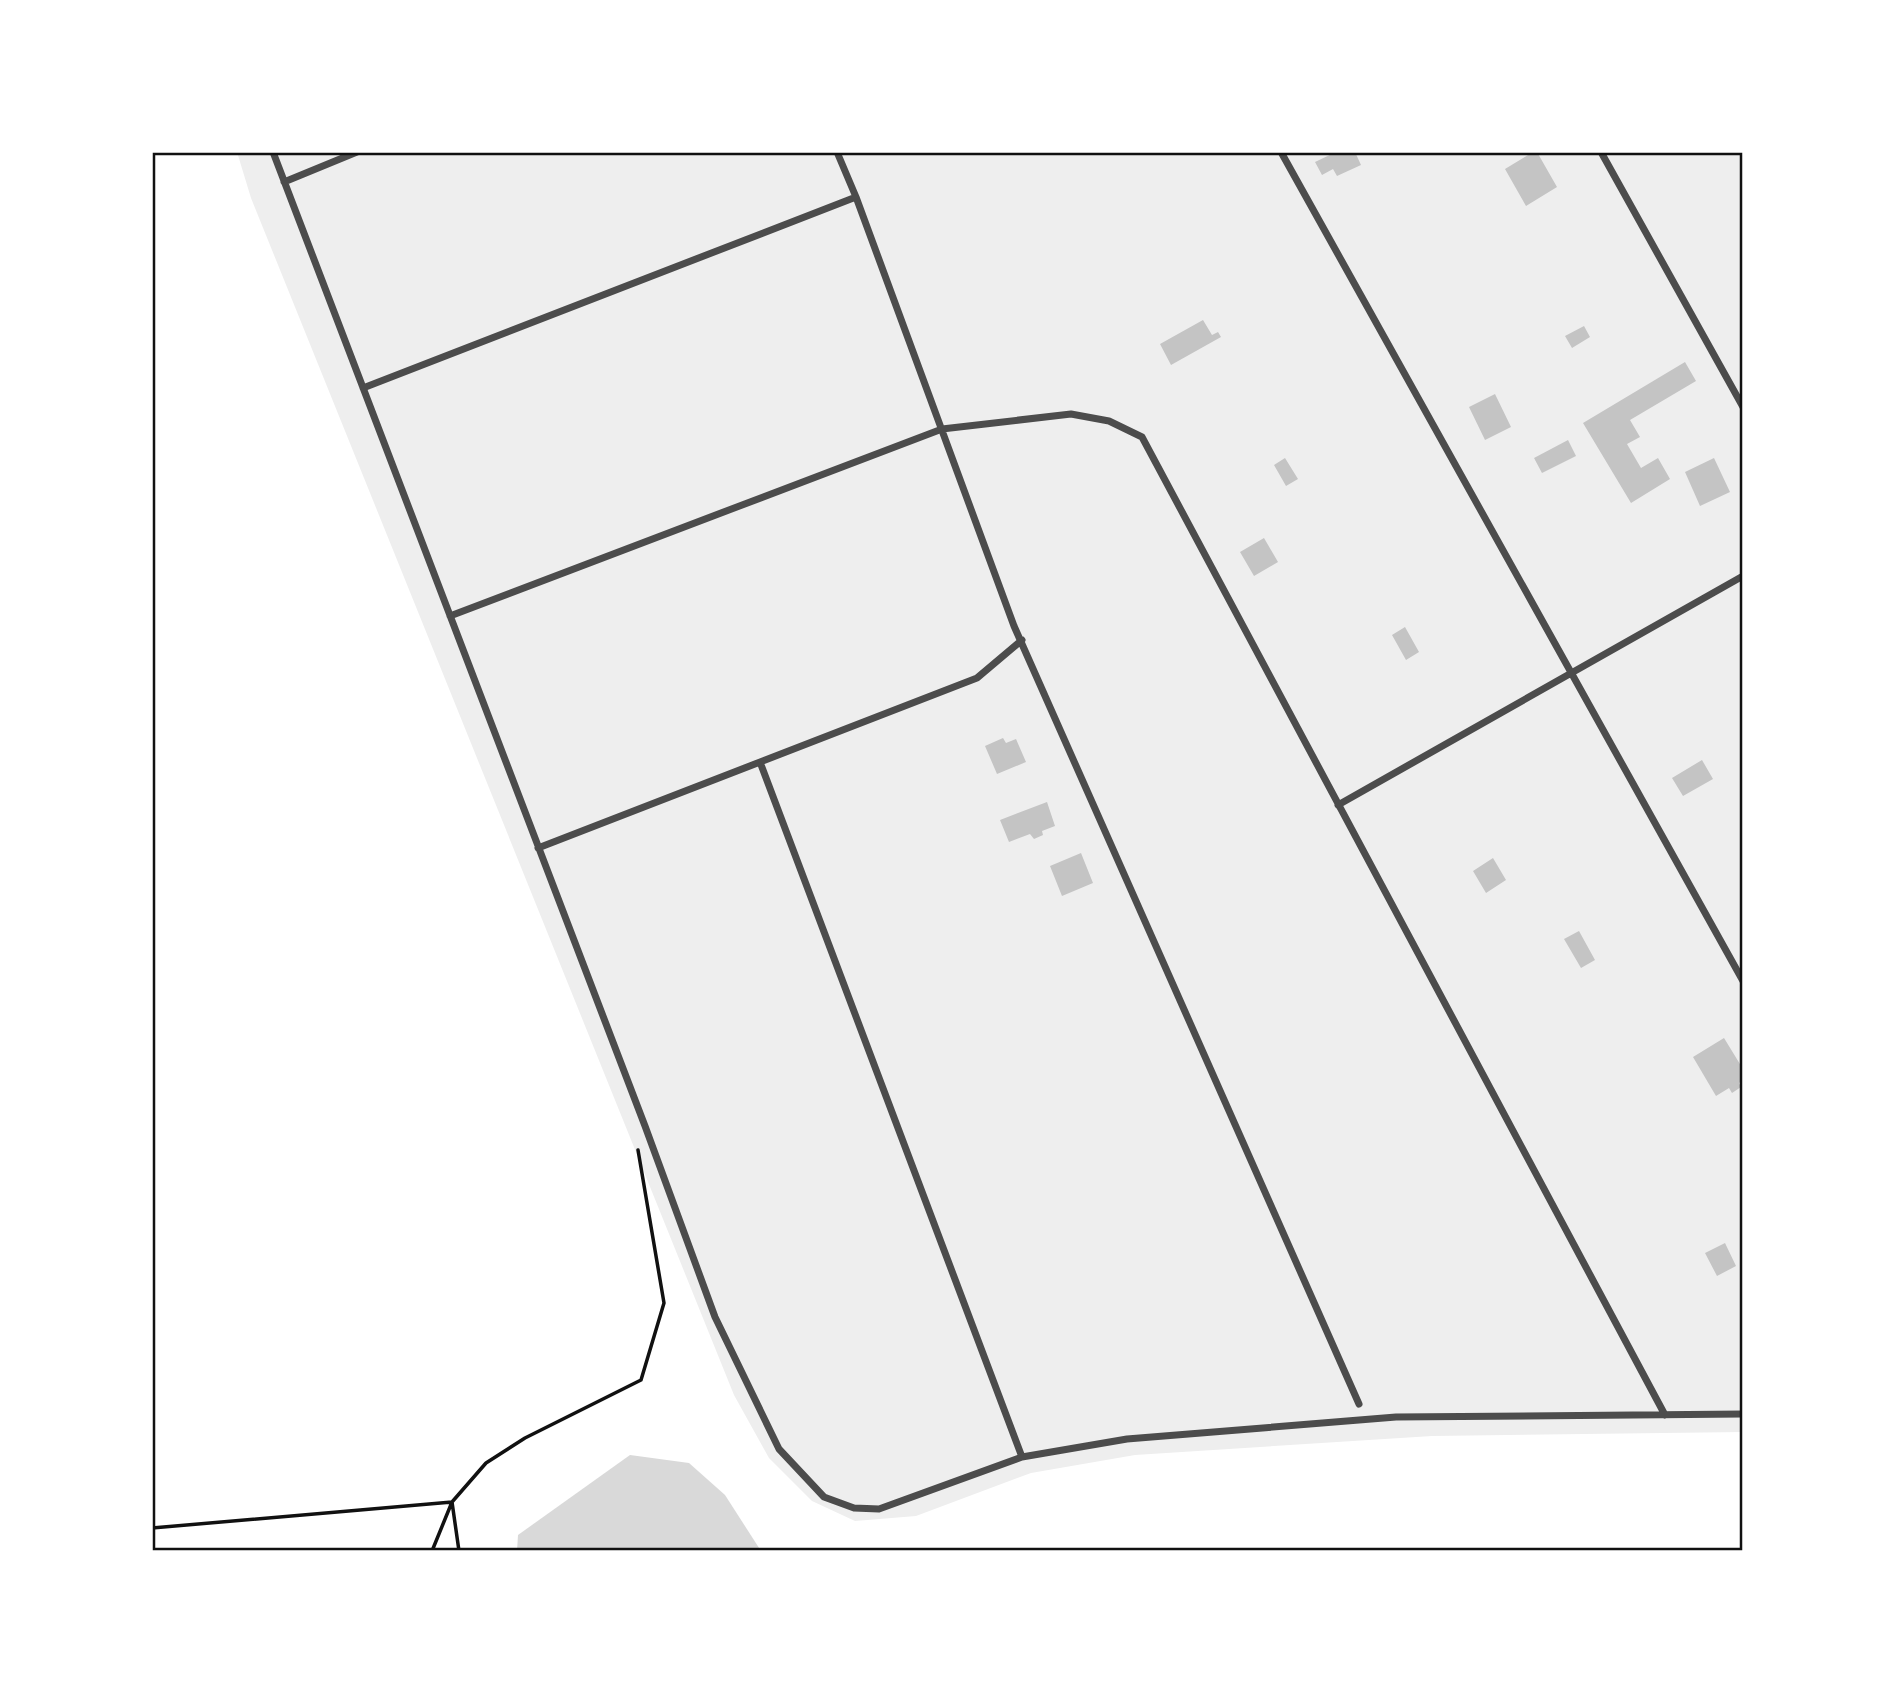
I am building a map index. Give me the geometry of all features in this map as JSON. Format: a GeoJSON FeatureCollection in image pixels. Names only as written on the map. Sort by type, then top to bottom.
{"type":"FeatureCollection","features":[{"type":"Feature","properties":{"kind":"street"},"geometry":{"type":"LineString","coordinates":[[273,152],[715,1317],[779,1449],[824,1497],[854,1508],[879,1509],[1022,1457],[1127,1439],[1396,1417],[1743,1414]]}},
{"type":"Feature","properties":{"kind":"street"},"geometry":{"type":"LineString","coordinates":[[284,182],[357,152]]}},
{"type":"Feature","properties":{"kind":"street"},"geometry":{"type":"LineString","coordinates":[[836,152],[856,197],[1014,626],[1359,1404]]}},
{"type":"Feature","properties":{"kind":"street"},"geometry":{"type":"LineString","coordinates":[[1281,152],[1743,981]]}},
{"type":"Feature","properties":{"kind":"street"},"geometry":{"type":"LineString","coordinates":[[1601,152],[1743,407]]}},
{"type":"Feature","properties":{"kind":"street"},"geometry":{"type":"LineString","coordinates":[[363,388],[856,197]]}},
{"type":"Feature","properties":{"kind":"street"},"geometry":{"type":"LineString","coordinates":[[450,616],[942,429],[1071,414],[1109,421],[1142,438],[1665,1415]]}},
{"type":"Feature","properties":{"kind":"street"},"geometry":{"type":"LineString","coordinates":[[1338,805],[1743,576]]}},
{"type":"Feature","properties":{"kind":"street"},"geometry":{"type":"LineString","coordinates":[[538,848],[976,677],[1022,640]]}},
{"type":"Feature","properties":{"kind":"street"},"geometry":{"type":"LineString","coordinates":[[760,762],[1022,1457]]}},
{"type":"Feature","properties":{"kind":"path"},"geometry":{"type":"LineString","coordinates":[[432,1551],[452,1502],[486,1463],[525,1438],[641,1380],[664,1303],[637,1142]]}},
{"type":"Feature","properties":{"kind":"path"},"geometry":{"type":"LineString","coordinates":[[152,1528],[452,1502]]}},
{"type":"Feature","properties":{"kind":"path"},"geometry":{"type":"LineString","coordinates":[[452,1502],[459,1551]]}},
{"type":"Feature","properties":{"kind":"shaded area"},"geometry":{"type":"Polygon","coordinates":[[[237,152],[1743,152],[1743,1432],[1432,1436],[1135,1455],[1031,1473],[916,1516],[855,1521],[812,1501],[769,1458],[734,1395],[251,198],[237,152]]]}},
{"type":"Feature","properties":{"kind":"shaded area"},"geometry":{"type":"Polygon","coordinates":[[[630,1455],[689,1463],[725,1495],[761,1551],[517,1551],[518,1535],[630,1455]]]}},
{"type":"Feature","properties":{"kind":"building"},"geometry":{"type":"Polygon","coordinates":[[[1336,152],[1355,152],[1361,165],[1337,176],[1333,169],[1322,175],[1315,162],[1336,152]]]}},
{"type":"Feature","properties":{"kind":"building"},"geometry":{"type":"Polygon","coordinates":[[[1537,152],[1557,187],[1526,206],[1505,169],[1537,152]]]}},
{"type":"Feature","properties":{"kind":"building"},"geometry":{"type":"Polygon","coordinates":[[[1203,320],[1212,335],[1218,332],[1221,337],[1171,365],[1160,344],[1203,320]]]}},
{"type":"Feature","properties":{"kind":"building"},"geometry":{"type":"Polygon","coordinates":[[[1584,326],[1590,337],[1572,348],[1565,336],[1584,326]]]}},
{"type":"Feature","properties":{"kind":"building"},"geometry":{"type":"Polygon","coordinates":[[[1685,362],[1696,381],[1630,420],[1640,437],[1627,444],[1641,468],[1658,458],[1670,479],[1631,503],[1583,423],[1685,362]]]}},
{"type":"Feature","properties":{"kind":"building"},"geometry":{"type":"Polygon","coordinates":[[[1495,394],[1511,427],[1485,440],[1469,407],[1495,394]]]}},
{"type":"Feature","properties":{"kind":"building"},"geometry":{"type":"Polygon","coordinates":[[[1568,440],[1576,456],[1542,473],[1534,458],[1568,440]]]}},
{"type":"Feature","properties":{"kind":"building"},"geometry":{"type":"Polygon","coordinates":[[[1285,458],[1298,479],[1286,486],[1274,465],[1285,458]]]}},
{"type":"Feature","properties":{"kind":"building"},"geometry":{"type":"Polygon","coordinates":[[[1714,458],[1730,492],[1700,506],[1685,472],[1714,458]]]}},
{"type":"Feature","properties":{"kind":"building"},"geometry":{"type":"Polygon","coordinates":[[[1264,538],[1278,562],[1254,576],[1240,552],[1264,538]]]}},
{"type":"Feature","properties":{"kind":"building"},"geometry":{"type":"Polygon","coordinates":[[[1405,627],[1419,652],[1406,660],[1392,635],[1405,627]]]}},
{"type":"Feature","properties":{"kind":"building"},"geometry":{"type":"Polygon","coordinates":[[[1003,738],[1006,743],[1016,739],[1026,762],[997,774],[985,746],[1003,738]]]}},
{"type":"Feature","properties":{"kind":"building"},"geometry":{"type":"Polygon","coordinates":[[[1702,760],[1713,779],[1683,796],[1672,778],[1702,760]]]}},
{"type":"Feature","properties":{"kind":"building"},"geometry":{"type":"Polygon","coordinates":[[[1047,802],[1055,826],[1042,831],[1043,835],[1034,839],[1030,834],[1009,842],[1000,820],[1047,802]]]}},
{"type":"Feature","properties":{"kind":"building"},"geometry":{"type":"Polygon","coordinates":[[[1081,853],[1093,883],[1062,896],[1050,866],[1081,853]]]}},
{"type":"Feature","properties":{"kind":"building"},"geometry":{"type":"Polygon","coordinates":[[[1493,858],[1506,880],[1486,893],[1473,871],[1493,858]]]}},
{"type":"Feature","properties":{"kind":"building"},"geometry":{"type":"Polygon","coordinates":[[[1579,931],[1595,960],[1581,968],[1564,939],[1579,931]]]}},
{"type":"Feature","properties":{"kind":"building"},"geometry":{"type":"Polygon","coordinates":[[[1724,1038],[1743,1069],[1743,1080],[1739,1083],[1741,1087],[1732,1093],[1729,1088],[1716,1096],[1693,1057],[1724,1038]]]}},
{"type":"Feature","properties":{"kind":"building"},"geometry":{"type":"Polygon","coordinates":[[[1725,1243],[1736,1266],[1717,1276],[1705,1253],[1725,1243]]]}}]}
